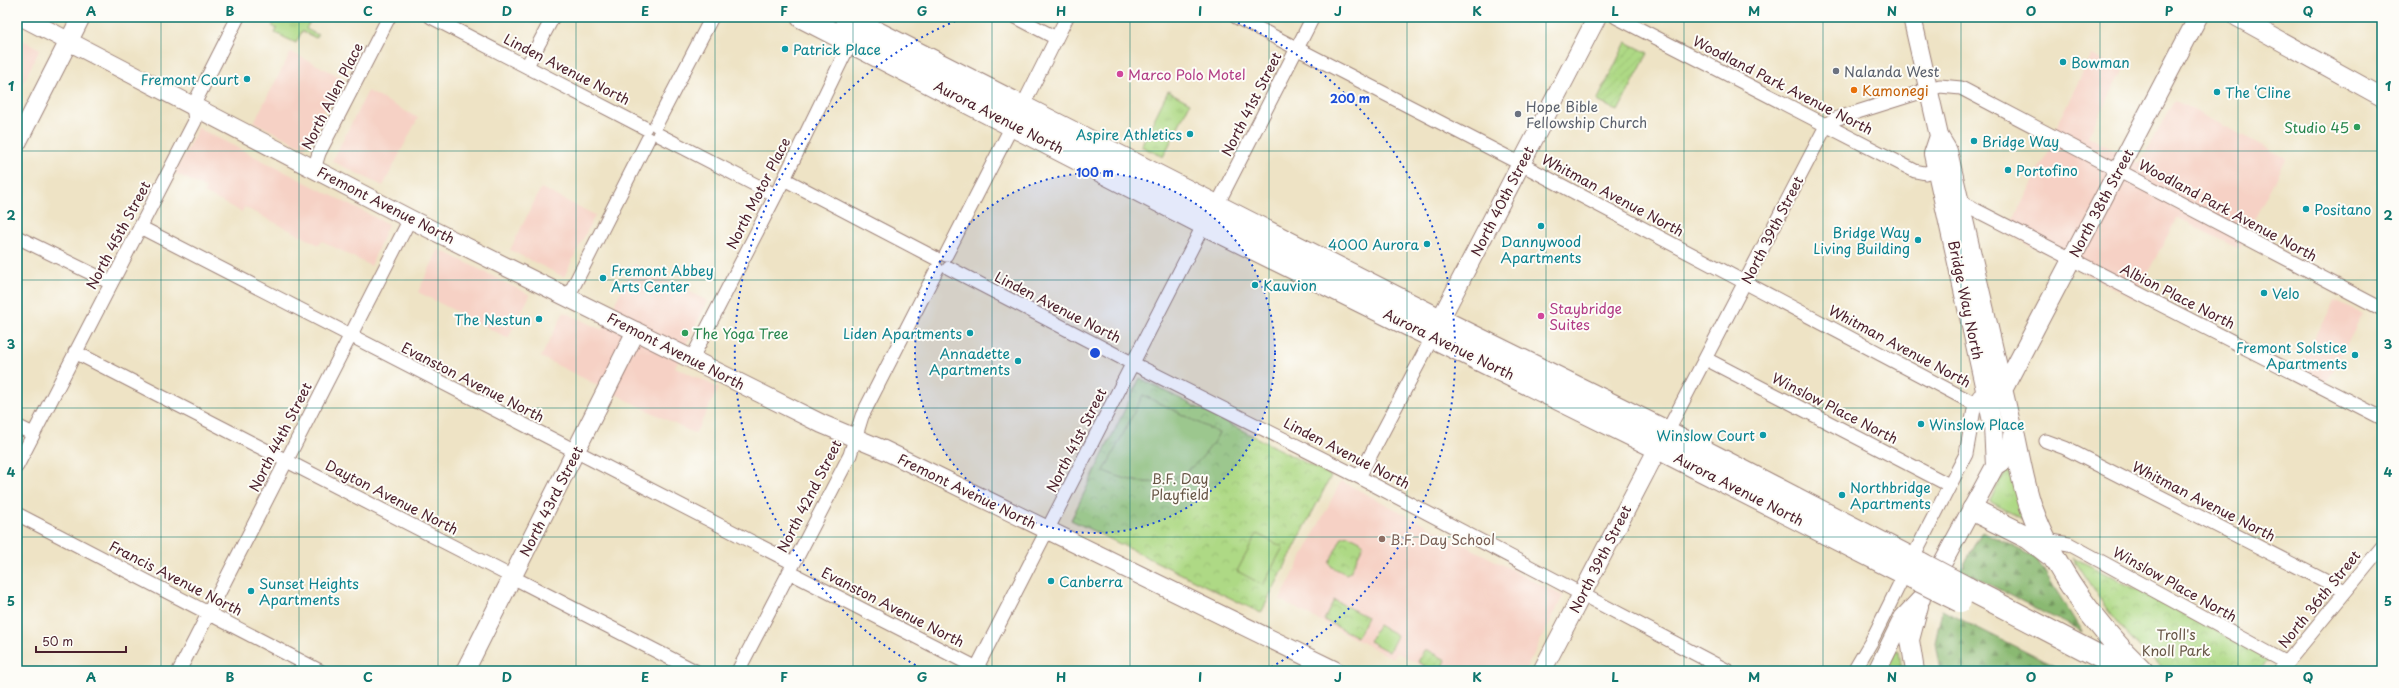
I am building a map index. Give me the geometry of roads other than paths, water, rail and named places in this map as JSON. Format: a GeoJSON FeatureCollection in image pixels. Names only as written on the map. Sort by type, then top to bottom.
{"type":"FeatureCollection","features":[{"type":"Feature","properties":{"kind":"highway","name":"Aurora Avenue North"},"geometry":{"type":"LineString","coordinates":[[802,17],[853,24],[1018,115],[1204,224],[1436,328],[1919,567],[2095,671]]}},
{"type":"Feature","properties":{"kind":"highway","name":"Aurora Avenue North"},"geometry":{"type":"LineString","coordinates":[[1018,115],[1217,205],[1436,328]]}},
{"type":"Feature","properties":{"kind":"highway"},"geometry":{"type":"LineString","coordinates":[[2014,436],[2031,506],[2051,549],[2096,619],[2142,671]]}},
{"type":"Feature","properties":{"kind":"highway"},"geometry":{"type":"LineString","coordinates":[[1973,510],[2051,549]]}},
{"type":"Feature","properties":{"kind":"highway","name":"Aurora Avenue North"},"geometry":{"type":"LineString","coordinates":[[1963,594],[2127,671]]}},
{"type":"Feature","properties":{"kind":"main road","name":"Fremont Avenue North"},"geometry":{"type":"LineString","coordinates":[[22,17],[410,219],[822,424],[855,438],[1336,671]]}},
{"type":"Feature","properties":{"kind":"main road"},"geometry":{"type":"LineString","coordinates":[[17,144],[81,17]]}},
{"type":"Feature","properties":{"kind":"main road","name":"Bridge Way North"},"geometry":{"type":"LineString","coordinates":[[1912,17],[1939,136],[1948,150],[2014,436]]}},
{"type":"Feature","properties":{"kind":"main road","name":"North 38th Street"},"geometry":{"type":"LineString","coordinates":[[2003,390],[2198,17]]}},
{"type":"Feature","properties":{"kind":"main road"},"geometry":{"type":"LineString","coordinates":[[2237,17],[2382,97]]}},
{"type":"Feature","properties":{"kind":"main road","name":"North 40th Street"},"geometry":{"type":"LineString","coordinates":[[1436,328],[1521,164],[1600,18]]}},
{"type":"Feature","properties":{"kind":"main road","name":"Bridge Way North"},"geometry":{"type":"LineString","coordinates":[[1939,136],[1933,154],[1995,436],[1996,466]]}},
{"type":"Feature","properties":{"kind":"main road","name":"North 43rd Street"},"geometry":{"type":"LineString","coordinates":[[464,671],[636,331]]}},
{"type":"Feature","properties":{"kind":"main road"},"geometry":{"type":"LineString","coordinates":[[1919,567],[1973,510],[1996,466],[2006,459],[2014,436]]}},
{"type":"Feature","properties":{"kind":"main road","name":"North 39th Street"},"geometry":{"type":"LineString","coordinates":[[1542,671],[1663,440]]}},
{"type":"Feature","properties":{"kind":"main road"},"geometry":{"type":"LineString","coordinates":[[1878,671],[1903,618],[1921,599],[1912,626],[1910,640],[1914,671]]}},
{"type":"Feature","properties":{"kind":"street","name":"North 45th Street"},"geometry":{"type":"LineString","coordinates":[[17,466],[32,434],[194,120],[193,106],[238,17]]}},
{"type":"Feature","properties":{"kind":"street","name":"North Allen Place"},"geometry":{"type":"LineString","coordinates":[[314,169],[319,153],[390,17]]}},
{"type":"Feature","properties":{"kind":"street","name":"Linden Avenue North"},"geometry":{"type":"LineString","coordinates":[[431,17],[776,195]]}},
{"type":"Feature","properties":{"kind":"street"},"geometry":{"type":"LineString","coordinates":[[527,66],[553,17]]}},
{"type":"Feature","properties":{"kind":"street"},"geometry":{"type":"LineString","coordinates":[[568,297],[712,17]]}},
{"type":"Feature","properties":{"kind":"street"},"geometry":{"type":"LineString","coordinates":[[1016,17],[1056,38]]}},
{"type":"Feature","properties":{"kind":"street","name":"North 42nd Street"},"geometry":{"type":"LineString","coordinates":[[738,671],[850,455],[862,416],[1018,115],[1067,17]]}},
{"type":"Feature","properties":{"kind":"street","name":"Whitman Avenue North"},"geometry":{"type":"LineString","coordinates":[[1236,17],[1521,164],[1975,404]]}},
{"type":"Feature","properties":{"kind":"street","name":"North 41st Street"},"geometry":{"type":"LineString","coordinates":[[1217,205],[1313,17]]}},
{"type":"Feature","properties":{"kind":"street","name":"Woodland Park Avenue North"},"geometry":{"type":"LineString","coordinates":[[1616,17],[1827,124],[1915,171],[1928,172],[1937,170]]}},
{"type":"Feature","properties":{"kind":"street","name":"North Motor Place"},"geometry":{"type":"LineString","coordinates":[[692,358],[784,179],[853,24]]}},
{"type":"Feature","properties":{"kind":"street","name":"Woodland Park Avenue North"},"geometry":{"type":"LineString","coordinates":[[1928,90],[1940,86],[1961,88],[2382,309]]}},
{"type":"Feature","properties":{"kind":"street"},"geometry":{"type":"LineString","coordinates":[[1827,124],[1835,119],[1928,90]]}},
{"type":"Feature","properties":{"kind":"street","name":"North 39th Street"},"geometry":{"type":"LineString","coordinates":[[1663,440],[1827,124]]}},
{"type":"Feature","properties":{"kind":"street","name":"Linden Avenue North"},"geometry":{"type":"LineString","coordinates":[[784,179],[1133,363],[1359,477],[1728,671]]}},
{"type":"Feature","properties":{"kind":"street","name":"Albion Place North"},"geometry":{"type":"LineString","coordinates":[[1960,202],[2382,418]]}},
{"type":"Feature","properties":{"kind":"street","name":"North 44th Street"},"geometry":{"type":"LineString","coordinates":[[179,671],[410,219]]}},
{"type":"Feature","properties":{"kind":"street","name":"North 41st Street"},"geometry":{"type":"LineString","coordinates":[[978,670],[1204,224]]}},
{"type":"Feature","properties":{"kind":"street","name":"Evanston Avenue North"},"geometry":{"type":"LineString","coordinates":[[140,227],[350,337],[575,452],[978,670]]}},
{"type":"Feature","properties":{"kind":"street"},"geometry":{"type":"LineString","coordinates":[[17,237],[111,283]]}},
{"type":"Feature","properties":{"kind":"street","name":"North 40th Street"},"geometry":{"type":"LineString","coordinates":[[1359,477],[1436,328]]}},
{"type":"Feature","properties":{"kind":"street","name":"Dayton Avenue North"},"geometry":{"type":"LineString","coordinates":[[75,352],[285,461],[513,576],[695,671]]}},
{"type":"Feature","properties":{"kind":"street","name":"Winslow Place North"},"geometry":{"type":"LineString","coordinates":[[1706,359],[1950,485]]}},
{"type":"Feature","properties":{"kind":"street"},"geometry":{"type":"LineString","coordinates":[[1854,671],[1919,567],[1950,485],[1966,454],[1975,404],[1984,386]]}},
{"type":"Feature","properties":{"kind":"street"},"geometry":{"type":"LineString","coordinates":[[17,426],[32,434]]}},
{"type":"Feature","properties":{"kind":"street","name":"Whitman Avenue North"},"geometry":{"type":"LineString","coordinates":[[2046,441],[2065,448],[2346,591]]}},
{"type":"Feature","properties":{"kind":"street","name":"Francis Avenue North"},"geometry":{"type":"LineString","coordinates":[[17,514],[209,612],[320,671]]}},
{"type":"Feature","properties":{"kind":"street","name":"Winslow Place North"},"geometry":{"type":"LineString","coordinates":[[2051,549],[2069,544],[2283,667]]}},
{"type":"Feature","properties":{"kind":"street","name":"North 36th Street"},"geometry":{"type":"LineString","coordinates":[[2283,667],[2382,547]]}},
{"type":"Feature","properties":{"kind":"place","name":"Patrick Place"},"geometry":{"type":"Point","coordinates":[785,49]}},
{"type":"Feature","properties":{"kind":"place","name":"Bowman"},"geometry":{"type":"Point","coordinates":[2063,62]}},
{"type":"Feature","properties":{"kind":"place","name":"Nalanda West"},"geometry":{"type":"Point","coordinates":[1836,71]}},
{"type":"Feature","properties":{"kind":"place","name":"Marco Polo Motel"},"geometry":{"type":"Point","coordinates":[1120,74]}},
{"type":"Feature","properties":{"kind":"place","name":"Fremont Court"},"geometry":{"type":"Point","coordinates":[247,79]}},
{"type":"Feature","properties":{"kind":"place","name":"Kamonegi"},"geometry":{"type":"Point","coordinates":[1854,90]}},
{"type":"Feature","properties":{"kind":"place","name":"The ‘Cline"},"geometry":{"type":"Point","coordinates":[2217,92]}},
{"type":"Feature","properties":{"kind":"place","name":"Hope Bible Fellowship Church"},"geometry":{"type":"Point","coordinates":[1518,114]}},
{"type":"Feature","properties":{"kind":"place","name":"Studio 45"},"geometry":{"type":"Point","coordinates":[2357,127]}},
{"type":"Feature","properties":{"kind":"place","name":"Aspire Athletics"},"geometry":{"type":"Point","coordinates":[1190,134]}},
{"type":"Feature","properties":{"kind":"place","name":"Bridge Way"},"geometry":{"type":"Point","coordinates":[1974,141]}},
{"type":"Feature","properties":{"kind":"place","name":"Portofino"},"geometry":{"type":"Point","coordinates":[2008,170]}},
{"type":"Feature","properties":{"kind":"place","name":"Positano"},"geometry":{"type":"Point","coordinates":[2306,209]}},
{"type":"Feature","properties":{"kind":"place","name":"Dannywood Apartments"},"geometry":{"type":"Point","coordinates":[1541,226]}},
{"type":"Feature","properties":{"kind":"place","name":"Bridge Way Living Building"},"geometry":{"type":"Point","coordinates":[1918,240]}},
{"type":"Feature","properties":{"kind":"place","name":"4000 Aurora"},"geometry":{"type":"Point","coordinates":[1427,244]}},
{"type":"Feature","properties":{"kind":"place","name":"Fremont Abbey Arts Center"},"geometry":{"type":"Point","coordinates":[603,278]}},
{"type":"Feature","properties":{"kind":"place","name":"Kauvion"},"geometry":{"type":"Point","coordinates":[1255,285]}},
{"type":"Feature","properties":{"kind":"place","name":"Velo"},"geometry":{"type":"Point","coordinates":[2264,293]}},
{"type":"Feature","properties":{"kind":"place","name":"Staybridge Suites"},"geometry":{"type":"Point","coordinates":[1541,316]}},
{"type":"Feature","properties":{"kind":"place","name":"The Nestun"},"geometry":{"type":"Point","coordinates":[539,319]}},
{"type":"Feature","properties":{"kind":"place","name":"The Yoga Tree"},"geometry":{"type":"Point","coordinates":[685,333]}},
{"type":"Feature","properties":{"kind":"place","name":"Liden Apartments"},"geometry":{"type":"Point","coordinates":[970,333]}},
{"type":"Feature","properties":{"kind":"place","name":"Fremont Solstice Apartments"},"geometry":{"type":"Point","coordinates":[2355,355]}},
{"type":"Feature","properties":{"kind":"place","name":"Annadette Apartments"},"geometry":{"type":"Point","coordinates":[1018,361]}},
{"type":"Feature","properties":{"kind":"place","name":"Winslow Place"},"geometry":{"type":"Point","coordinates":[1921,424]}},
{"type":"Feature","properties":{"kind":"place","name":"Winslow Court"},"geometry":{"type":"Point","coordinates":[1763,435]}},
{"type":"Feature","properties":{"kind":"place","name":"Northbridge Apartments"},"geometry":{"type":"Point","coordinates":[1842,495]}},
{"type":"Feature","properties":{"kind":"place","name":"B.F. Day School"},"geometry":{"type":"Point","coordinates":[1382,539]}},
{"type":"Feature","properties":{"kind":"place","name":"Canberra"},"geometry":{"type":"Point","coordinates":[1051,581]}},
{"type":"Feature","properties":{"kind":"place","name":"Sunset Heights Apartments"},"geometry":{"type":"Point","coordinates":[251,591]}},
{"type":"Feature","properties":{"kind":"park label","name":"B.F. Day Playfield"},"geometry":{"type":"Point","coordinates":[1180,486]}},
{"type":"Feature","properties":{"kind":"park label","name":"Troll's Knoll Park"},"geometry":{"type":"Point","coordinates":[2176,642]}}]}
